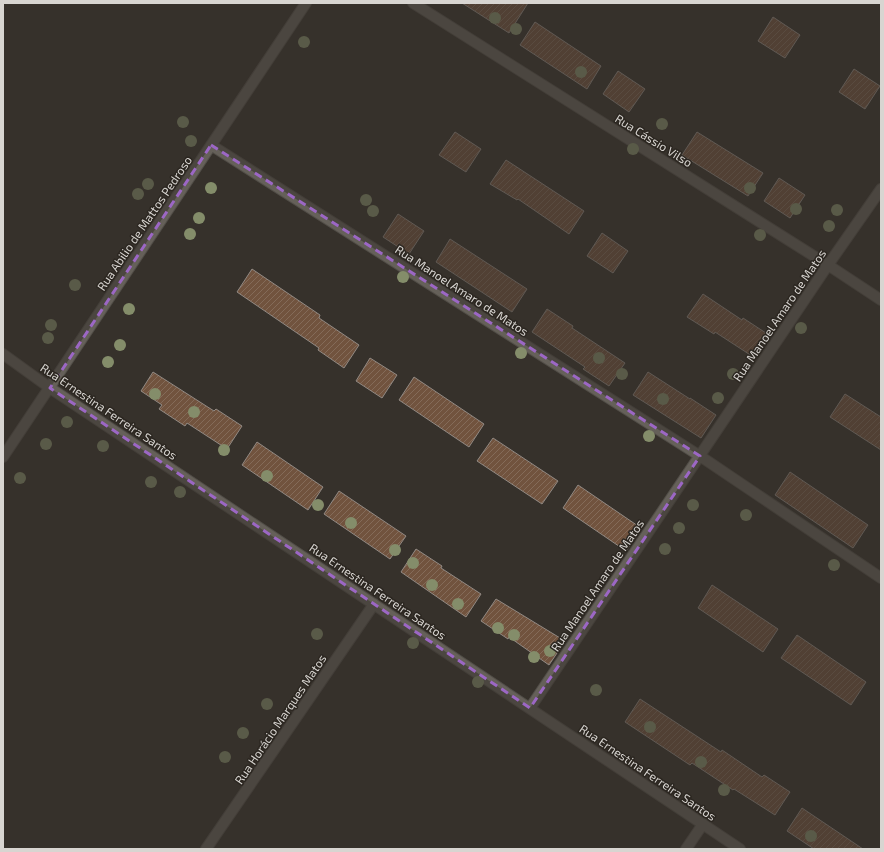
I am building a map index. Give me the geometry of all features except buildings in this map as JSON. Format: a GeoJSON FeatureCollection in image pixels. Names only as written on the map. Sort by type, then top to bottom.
{"type":"FeatureCollection","features":[{"type":"Feature","properties":{"kind":"street","name":"Rua Abilio de Mattos Pedroso"},"geometry":{"type":"LineString","coordinates":[[3,457],[306,3]]}},
{"type":"Feature","properties":{"kind":"street","name":"Rua Cássio Vilso"},"geometry":{"type":"LineString","coordinates":[[413,3],[881,300]]}},
{"type":"Feature","properties":{"kind":"street","name":"Rua Manoel Amaro de Matos"},"geometry":{"type":"LineString","coordinates":[[211,145],[700,456],[881,578]]}},
{"type":"Feature","properties":{"kind":"street","name":"Rua Manoel Amaro de Matos"},"geometry":{"type":"LineString","coordinates":[[530,708],[828,265],[881,189]]}},
{"type":"Feature","properties":{"kind":"street","name":"Rua Ernestina Ferreira Santos"},"geometry":{"type":"LineString","coordinates":[[3,354],[50,388],[740,849]]}},
{"type":"Feature","properties":{"kind":"street","name":"Rua Horácio Marques Matos"},"geometry":{"type":"LineString","coordinates":[[206,849],[374,604]]}},
{"type":"Feature","properties":{"kind":"street"},"geometry":{"type":"LineString","coordinates":[[686,849],[703,824]]}},
{"type":"Feature","properties":{"kind":"highlighted area"},"geometry":{"type":"Polygon","coordinates":[[[211,145],[700,456],[530,708],[50,388],[211,145]]]}}]}
